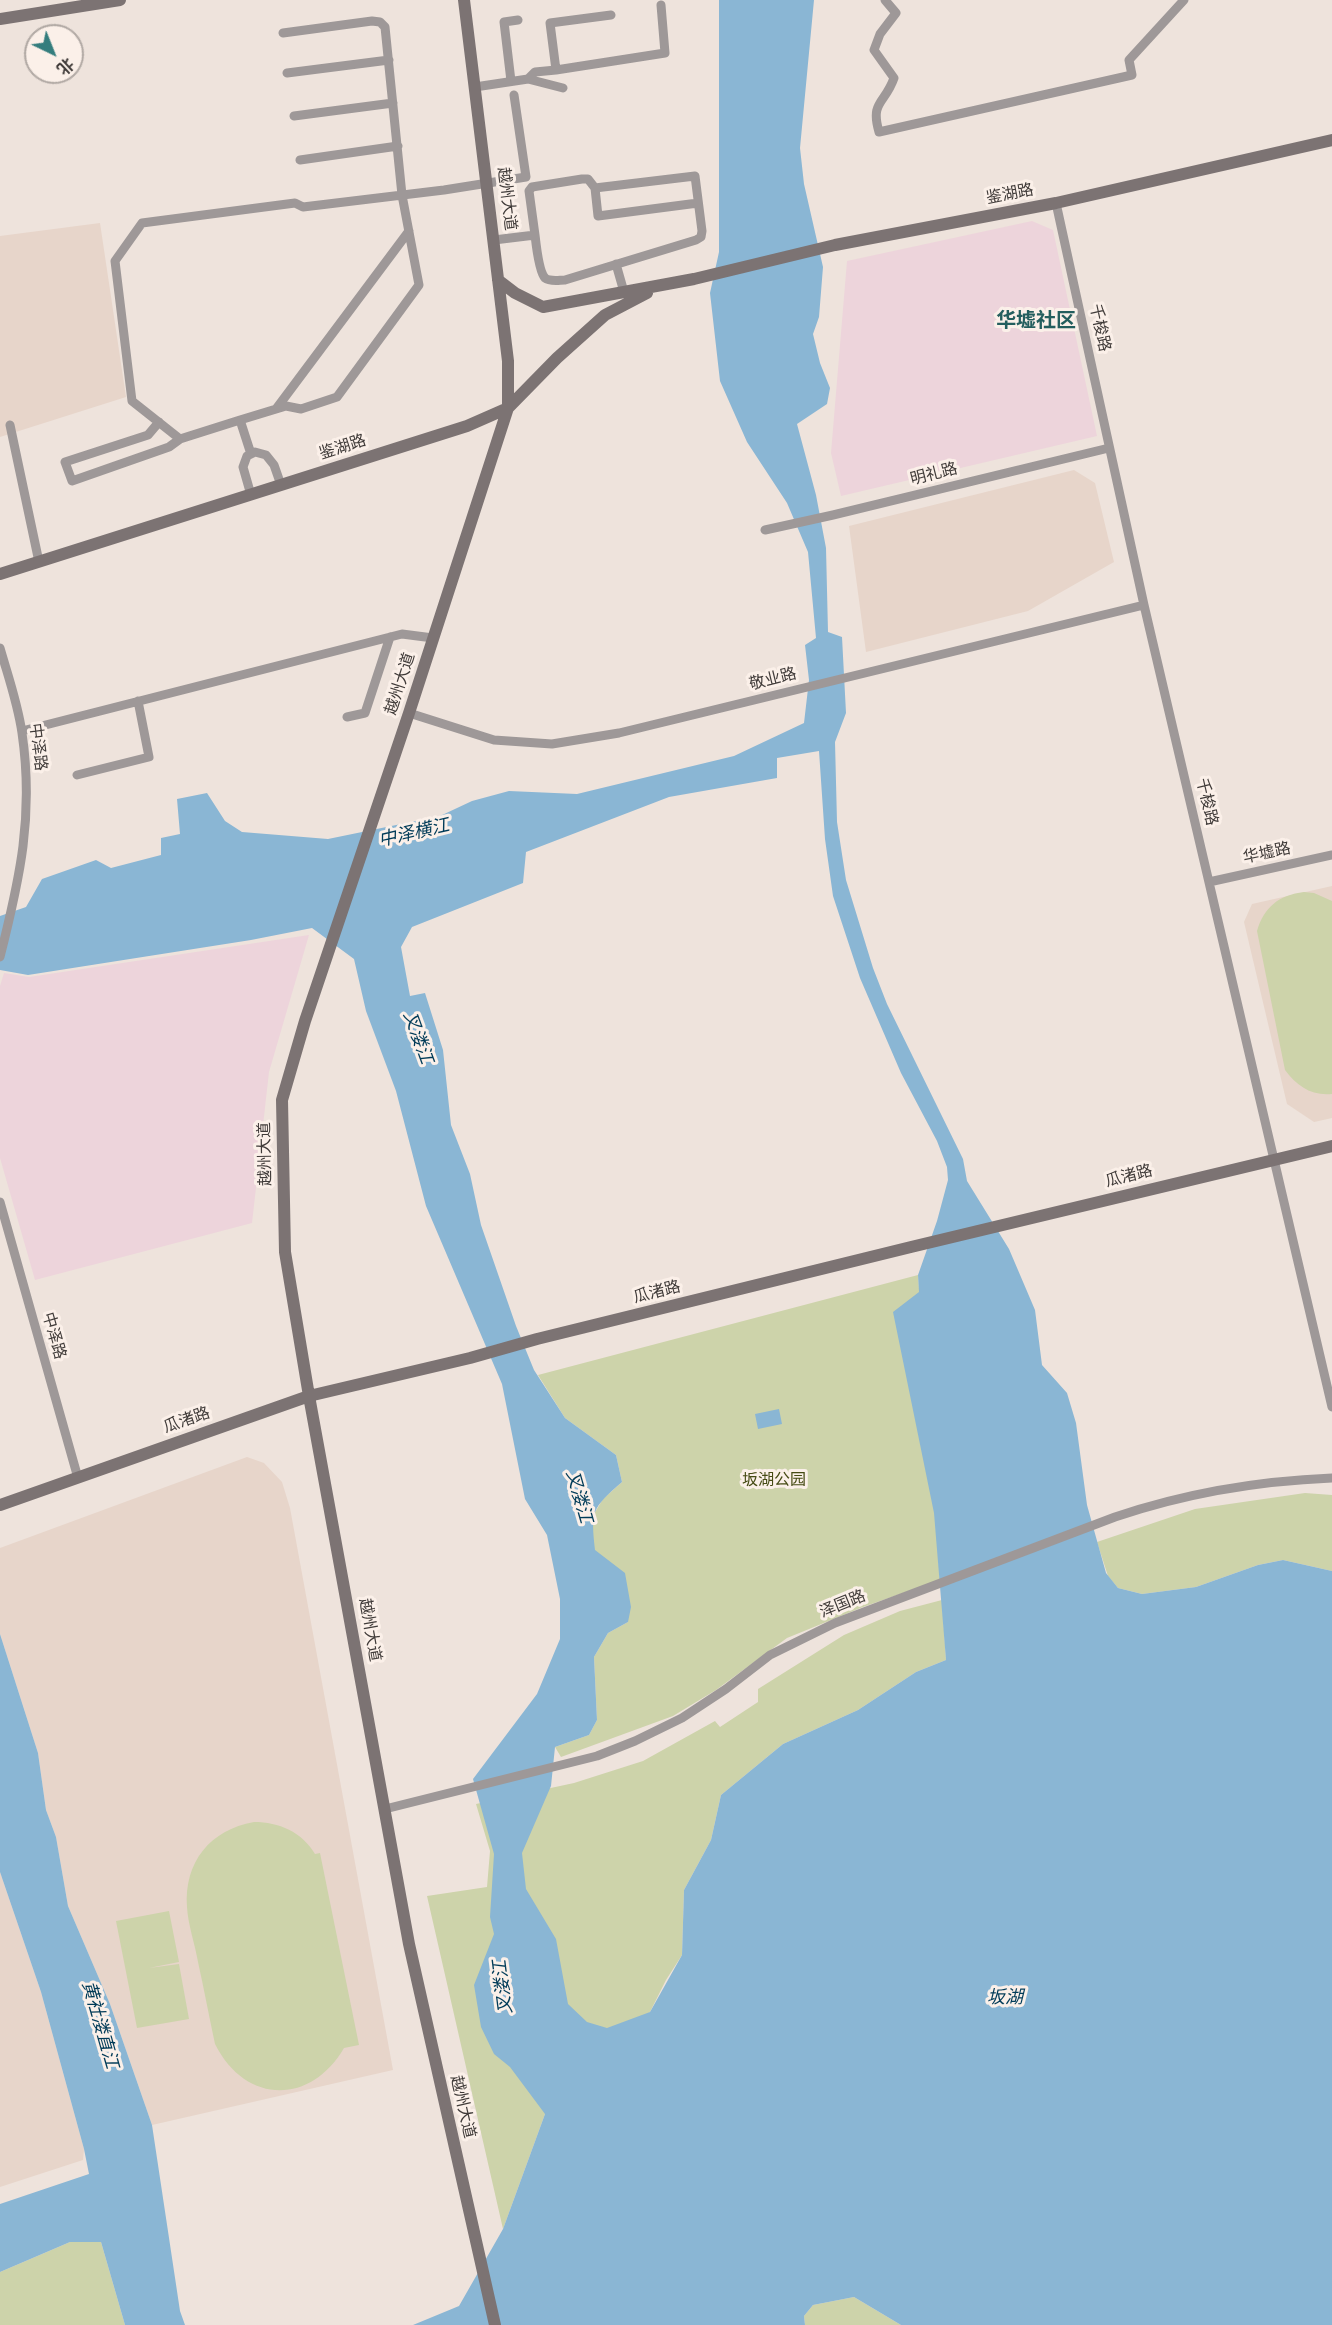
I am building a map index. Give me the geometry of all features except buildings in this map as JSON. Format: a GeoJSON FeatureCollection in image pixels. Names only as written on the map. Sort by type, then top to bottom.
{"type":"FeatureCollection","features":[{"type":"Feature","properties":{"kind":"street"},"geometry":{"type":"LineString","coordinates":[[0,19],[120,0]]}},
{"type":"Feature","properties":{"kind":"street","name":"越州大道"},"geometry":{"type":"LineString","coordinates":[[464,0],[495,240],[508,361],[508,408],[409,713],[305,1021],[282,1100],[285,1252],[309,1396],[409,1944],[495,2325]]}},
{"type":"Feature","properties":{"kind":"street"},"geometry":{"type":"LineString","coordinates":[[885,0],[896,13],[880,34],[874,50],[894,78],[890,90],[878,105],[874,117],[879,132],[1132,75],[1129,60],[1184,0]]}},
{"type":"Feature","properties":{"kind":"street"},"geometry":{"type":"LineString","coordinates":[[528,79],[535,72],[665,53],[660,5]]}},
{"type":"Feature","properties":{"kind":"street"},"geometry":{"type":"LineString","coordinates":[[556,70],[550,23],[611,15]]}},
{"type":"Feature","properties":{"kind":"street"},"geometry":{"type":"LineString","coordinates":[[511,81],[504,22],[518,20]]}},
{"type":"Feature","properties":{"kind":"street"},"geometry":{"type":"LineString","coordinates":[[159,422],[148,435],[65,462],[72,482],[169,447],[180,439],[286,406],[301,409],[337,397],[419,285],[402,195],[385,27],[380,22],[283,33]]}},
{"type":"Feature","properties":{"kind":"street"},"geometry":{"type":"LineString","coordinates":[[287,73],[389,60]]}},
{"type":"Feature","properties":{"kind":"street"},"geometry":{"type":"LineString","coordinates":[[475,87],[528,79],[562,88]]}},
{"type":"Feature","properties":{"kind":"street"},"geometry":{"type":"LineString","coordinates":[[180,439],[132,401],[115,261],[142,223],[295,203],[303,207],[526,177],[514,95]]}},
{"type":"Feature","properties":{"kind":"street"},"geometry":{"type":"LineString","coordinates":[[294,116],[393,103]]}},
{"type":"Feature","properties":{"kind":"street","name":"鉴湖路"},"geometry":{"type":"LineString","coordinates":[[498,279],[515,293],[543,307],[694,279],[835,245],[1056,203],[1332,140]]}},
{"type":"Feature","properties":{"kind":"street"},"geometry":{"type":"LineString","coordinates":[[300,160],[398,146]]}},
{"type":"Feature","properties":{"kind":"street"},"geometry":{"type":"LineString","coordinates":[[595,188],[695,176],[698,203],[701,237],[565,280],[545,278],[535,235],[529,191],[532,187],[588,179],[595,188],[598,216],[698,203]]}},
{"type":"Feature","properties":{"kind":"street","name":"千梭路"},"geometry":{"type":"LineString","coordinates":[[1056,203],[1144,605],[1332,1407]]}},
{"type":"Feature","properties":{"kind":"street"},"geometry":{"type":"LineString","coordinates":[[275,410],[409,231]]}},
{"type":"Feature","properties":{"kind":"street"},"geometry":{"type":"LineString","coordinates":[[495,240],[535,235]]}},
{"type":"Feature","properties":{"kind":"street"},"geometry":{"type":"LineString","coordinates":[[616,264],[624,292]]}},
{"type":"Feature","properties":{"kind":"street","name":"鉴湖路"},"geometry":{"type":"LineString","coordinates":[[0,574],[467,426],[508,408],[557,358],[605,315],[658,286]]}},
{"type":"Feature","properties":{"kind":"street"},"geometry":{"type":"LineString","coordinates":[[240,420],[251,454]]}},
{"type":"Feature","properties":{"kind":"street"},"geometry":{"type":"LineString","coordinates":[[10,425],[39,562]]}},
{"type":"Feature","properties":{"kind":"street","name":"明礼路"},"geometry":{"type":"LineString","coordinates":[[765,530],[1109,448]]}},
{"type":"Feature","properties":{"kind":"street"},"geometry":{"type":"LineString","coordinates":[[251,495],[243,467],[247,456],[255,452],[266,454],[274,465],[281,485]]}},
{"type":"Feature","properties":{"kind":"street","name":"敬业路"},"geometry":{"type":"LineString","coordinates":[[409,713],[494,740],[552,744],[619,734],[1144,605]]}},
{"type":"Feature","properties":{"kind":"street"},"geometry":{"type":"LineString","coordinates":[[22,731],[402,634],[433,638]]}},
{"type":"Feature","properties":{"kind":"street"},"geometry":{"type":"LineString","coordinates":[[347,717],[366,713],[390,637]]}},
{"type":"Feature","properties":{"kind":"street","name":"中泽路"},"geometry":{"type":"LineString","coordinates":[[0,648],[22,731],[27,811],[25,843],[0,957]]}},
{"type":"Feature","properties":{"kind":"street"},"geometry":{"type":"LineString","coordinates":[[78,775],[149,756],[138,701]]}},
{"type":"Feature","properties":{"kind":"street","name":"华墟路"},"geometry":{"type":"LineString","coordinates":[[1209,882],[1332,855]]}},
{"type":"Feature","properties":{"kind":"street","name":"瓜渚路"},"geometry":{"type":"LineString","coordinates":[[0,1505],[309,1396],[470,1358],[537,1339],[911,1246],[1332,1146]]}},
{"type":"Feature","properties":{"kind":"street","name":"中泽路"},"geometry":{"type":"LineString","coordinates":[[0,1202],[78,1478]]}},
{"type":"Feature","properties":{"kind":"street","name":"泽国路"},"geometry":{"type":"LineString","coordinates":[[385,1809],[615,1749],[673,1723],[726,1689],[770,1655],[835,1623],[1115,1517],[1156,1503],[1232,1488],[1292,1480],[1332,1478]]}},
{"type":"Feature","properties":{"kind":"shaded area"},"geometry":{"type":"Polygon","coordinates":[[[1032,221],[1053,230],[1097,436],[841,496],[831,453],[847,261],[1032,221]]]}},
{"type":"Feature","properties":{"kind":"shaded area"},"geometry":{"type":"Polygon","coordinates":[[[100,223],[126,397],[0,437],[0,236],[100,223]]]}},
{"type":"Feature","properties":{"kind":"shaded area"},"geometry":{"type":"Polygon","coordinates":[[[1074,470],[1095,483],[1114,562],[1028,611],[866,652],[849,526],[1074,470]]]}},
{"type":"Feature","properties":{"kind":"shaded area"},"geometry":{"type":"Polygon","coordinates":[[[1332,886],[1332,1118],[1314,1122],[1287,1104],[1244,922],[1252,904],[1332,886]]]}},
{"type":"Feature","properties":{"kind":"shaded area"},"geometry":{"type":"Polygon","coordinates":[[[309,935],[269,1072],[252,1223],[35,1280],[0,1158],[0,986],[4,973],[29,977],[309,935]]]}},
{"type":"Feature","properties":{"kind":"shaded area"},"geometry":{"type":"Polygon","coordinates":[[[247,1457],[264,1463],[282,1482],[290,1508],[393,2070],[152,2125],[110,2004],[68,1906],[56,1837],[46,1810],[38,1753],[0,1634],[0,1548],[247,1457]]]}},
{"type":"Feature","properties":{"kind":"shaded area"},"geometry":{"type":"Polygon","coordinates":[[[0,1872],[41,1992],[84,2149],[83,2160],[0,2187],[0,1872]]]}},
{"type":"Feature","properties":{"kind":"green space"},"geometry":{"type":"Polygon","coordinates":[[[1304,892],[1314,893],[1332,901],[1332,1094],[1311,1092],[1305,1089],[1285,1070],[1257,931],[1268,909],[1280,899],[1304,892]]]}},
{"type":"Feature","properties":{"kind":"green space","name":"坂湖公园"},"geometry":{"type":"Polygon","coordinates":[[[918,1275],[940,1580],[863,1607],[787,1638],[716,1690],[673,1716],[561,1757],[555,1747],[589,1735],[597,1720],[594,1657],[608,1633],[628,1622],[590,1547],[592,1517],[603,1499],[622,1482],[616,1455],[565,1418],[538,1375],[918,1275]]]}},
{"type":"Feature","properties":{"kind":"green space"},"geometry":{"type":"Polygon","coordinates":[[[1305,1493],[1332,1495],[1332,1571],[1283,1560],[1258,1565],[1196,1587],[1142,1594],[1118,1588],[1108,1576],[1097,1542],[1195,1509],[1305,1493]]]}},
{"type":"Feature","properties":{"kind":"green space"},"geometry":{"type":"Polygon","coordinates":[[[942,1600],[946,1660],[916,1672],[858,1710],[783,1744],[721,1795],[711,1840],[684,1890],[682,1955],[650,2012],[545,2114],[503,2229],[427,1896],[487,1887],[490,1851],[476,1804],[574,1783],[643,1761],[715,1721],[720,1727],[758,1702],[758,1689],[844,1635],[900,1611],[942,1600]]]}},
{"type":"Feature","properties":{"kind":"green space"},"geometry":{"type":"Polygon","coordinates":[[[254,1822],[281,1826],[297,1834],[315,1854],[320,1853],[359,2045],[344,2048],[330,2067],[314,2080],[296,2088],[278,2090],[260,2087],[243,2078],[228,2064],[215,2044],[189,1921],[187,1891],[195,1862],[213,1841],[225,1832],[254,1822]]]}},
{"type":"Feature","properties":{"kind":"green space"},"geometry":{"type":"Polygon","coordinates":[[[169,1911],[179,1962],[149,1968],[179,1964],[189,2019],[137,2028],[116,1921],[169,1911]]]}},
{"type":"Feature","properties":{"kind":"green space"},"geometry":{"type":"Polygon","coordinates":[[[70,2242],[101,2242],[125,2325],[0,2325],[0,2272],[70,2242]]]}},
{"type":"Feature","properties":{"kind":"green space"},"geometry":{"type":"Polygon","coordinates":[[[854,2297],[901,2325],[805,2325],[804,2316],[813,2305],[854,2297]]]}},
{"type":"Feature","properties":{"kind":"water","name":"坂湖"},"geometry":{"type":"Polygon","coordinates":[[[719,0],[814,0],[800,148],[804,184],[823,267],[819,317],[813,334],[820,363],[830,388],[827,404],[797,424],[816,495],[826,548],[828,632],[842,637],[846,713],[835,742],[837,822],[846,880],[873,968],[887,1004],[963,1159],[967,1181],[1009,1249],[1035,1310],[1042,1365],[1067,1393],[1076,1423],[1087,1505],[1106,1573],[1118,1588],[1142,1594],[1196,1587],[1258,1565],[1283,1560],[1332,1571],[1332,2325],[901,2325],[854,2297],[813,2305],[804,2316],[805,2325],[413,2325],[459,2306],[503,2229],[545,2114],[510,2067],[494,2054],[481,2027],[474,1985],[494,1934],[490,1917],[494,1854],[473,1779],[537,1694],[560,1639],[560,1599],[547,1535],[525,1499],[502,1384],[426,1206],[396,1091],[366,1011],[354,959],[312,928],[251,940],[28,975],[0,970],[0,916],[26,907],[42,879],[96,860],[111,868],[161,855],[161,838],[180,834],[177,799],[207,793],[225,821],[242,832],[328,839],[440,816],[472,801],[509,791],[577,794],[734,756],[804,723],[809,680],[805,645],[816,638],[808,552],[787,503],[747,442],[720,381],[710,293],[719,252],[719,0]],[[819,751],[777,758],[777,778],[669,797],[526,852],[523,883],[412,927],[401,947],[410,996],[425,993],[443,1050],[451,1125],[470,1174],[481,1225],[516,1326],[534,1370],[565,1418],[616,1455],[622,1482],[599,1505],[595,1512],[593,1527],[595,1550],[625,1573],[631,1607],[628,1622],[608,1633],[594,1657],[597,1720],[589,1735],[555,1747],[551,1786],[522,1853],[526,1889],[556,1939],[568,2004],[587,2022],[607,2028],[650,2012],[682,1955],[684,1890],[711,1840],[721,1795],[783,1744],[858,1710],[916,1672],[946,1660],[934,1513],[893,1312],[919,1292],[918,1275],[937,1221],[948,1180],[947,1167],[937,1141],[901,1073],[860,978],[833,896],[825,839],[819,751]]]}},
{"type":"Feature","properties":{"kind":"water"},"geometry":{"type":"Polygon","coordinates":[[[779,1409],[782,1424],[758,1429],[755,1414],[779,1409]]]}},
{"type":"Feature","properties":{"kind":"water","name":"黄社溇直江"},"geometry":{"type":"Polygon","coordinates":[[[0,1634],[38,1753],[46,1810],[56,1837],[68,1906],[110,2004],[152,2125],[180,2311],[185,2325],[125,2325],[101,2242],[70,2242],[0,2272],[0,2204],[89,2174],[41,1992],[0,1872],[0,1634]]]}},
{"type":"Feature","properties":{"kind":"district","name":"华墟社区"},"geometry":{"type":"Point","coordinates":[1036,322]}},
{"type":"Feature","properties":{"kind":"water label","name":"中泽横江"},"geometry":{"type":"Point","coordinates":[414,834]}},
{"type":"Feature","properties":{"kind":"water label","name":"叉溇江"},"geometry":{"type":"Point","coordinates":[417,1038]}},
{"type":"Feature","properties":{"kind":"water label","name":"叉溇江"},"geometry":{"type":"Point","coordinates":[578,1497]}},
{"type":"Feature","properties":{"kind":"water label","name":"叉溇江"},"geometry":{"type":"Point","coordinates":[504,1987]}}]}
